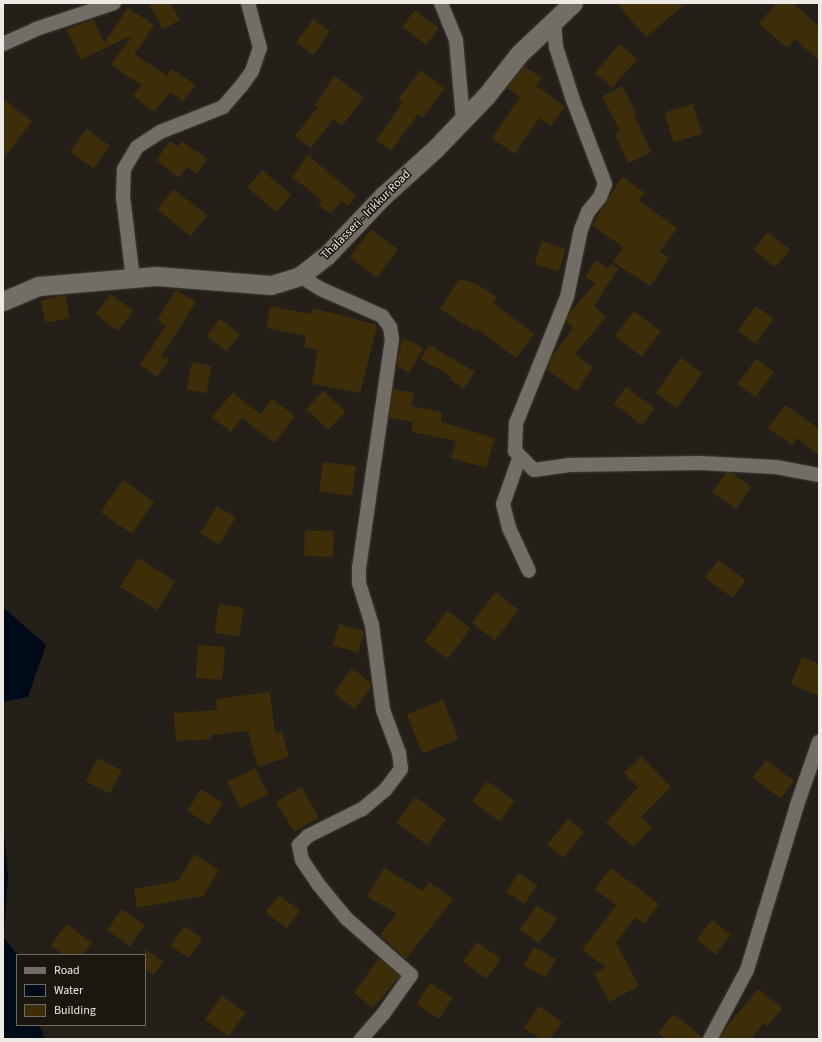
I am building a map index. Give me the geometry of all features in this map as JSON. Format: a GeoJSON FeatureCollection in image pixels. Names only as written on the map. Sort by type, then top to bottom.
{"type":"FeatureCollection","features":[{"type":"Feature","properties":{"kind":"main road","name":"Thalasseri - Irikkur Road"},"geometry":{"type":"LineString","coordinates":[[3,301],[39,286],[156,276],[271,284],[300,276],[326,256],[383,196],[463,120],[486,96],[519,54],[554,18],[573,3]]}},
{"type":"Feature","properties":{"kind":"street"},"geometry":{"type":"LineString","coordinates":[[3,44],[36,29],[114,3]]}},
{"type":"Feature","properties":{"kind":"street"},"geometry":{"type":"LineString","coordinates":[[133,279],[123,196],[124,169],[137,147],[160,132],[223,107],[242,85],[252,71],[260,48],[248,3]]}},
{"type":"Feature","properties":{"kind":"street"},"geometry":{"type":"LineString","coordinates":[[441,3],[456,40],[463,120]]}},
{"type":"Feature","properties":{"kind":"street"},"geometry":{"type":"LineString","coordinates":[[554,18],[556,47],[573,100],[605,184],[600,197],[588,212],[581,229],[567,297],[516,423],[515,451],[534,470],[577,465],[700,463],[776,467],[819,475]]}},
{"type":"Feature","properties":{"kind":"street"},"geometry":{"type":"LineString","coordinates":[[300,276],[320,289],[382,316],[390,327],[392,339],[359,569],[359,583],[372,625],[383,710],[399,753],[401,769],[385,790],[362,809],[308,836],[299,845],[302,860],[318,884],[347,919],[411,975],[384,1013],[361,1039]]}},
{"type":"Feature","properties":{"kind":"street"},"geometry":{"type":"LineString","coordinates":[[520,456],[503,504],[509,528],[529,571]]}},
{"type":"Feature","properties":{"kind":"street"},"geometry":{"type":"LineString","coordinates":[[710,1039],[748,970],[797,805],[819,742]]}},
{"type":"Feature","properties":{"kind":"water"},"geometry":{"type":"Polygon","coordinates":[[[3,607],[46,645],[28,697],[3,702],[3,607]]]}},
{"type":"Feature","properties":{"kind":"water"},"geometry":{"type":"Polygon","coordinates":[[[3,821],[8,875],[4,938],[17,954],[16,1026],[39,1026],[45,1039],[3,1039],[3,821]]]}},
{"type":"Feature","properties":{"kind":"building"},"geometry":{"type":"Polygon","coordinates":[[[149,3],[171,3],[180,20],[163,29],[149,3]]]}},
{"type":"Feature","properties":{"kind":"building"},"geometry":{"type":"Polygon","coordinates":[[[616,3],[686,3],[646,37],[616,3]]]}},
{"type":"Feature","properties":{"kind":"building"},"geometry":{"type":"Polygon","coordinates":[[[777,3],[793,3],[819,26],[819,61],[795,39],[787,48],[759,23],[777,3]]]}},
{"type":"Feature","properties":{"kind":"building"},"geometry":{"type":"Polygon","coordinates":[[[128,8],[154,25],[135,54],[167,76],[172,69],[195,85],[183,101],[170,92],[154,112],[133,96],[141,85],[111,65],[132,35],[81,60],[67,30],[93,19],[104,43],[128,8]]]}},
{"type":"Feature","properties":{"kind":"building"},"geometry":{"type":"Polygon","coordinates":[[[415,10],[439,28],[426,45],[402,27],[415,10]]]}},
{"type":"Feature","properties":{"kind":"building"},"geometry":{"type":"Polygon","coordinates":[[[313,19],[330,31],[314,55],[296,43],[313,19]]]}},
{"type":"Feature","properties":{"kind":"building"},"geometry":{"type":"Polygon","coordinates":[[[620,44],[637,59],[612,88],[595,73],[620,44]]]}},
{"type":"Feature","properties":{"kind":"building"},"geometry":{"type":"Polygon","coordinates":[[[524,66],[542,78],[536,86],[565,106],[551,126],[539,118],[515,154],[492,138],[520,97],[507,88],[524,66]]]}},
{"type":"Feature","properties":{"kind":"building"},"geometry":{"type":"Polygon","coordinates":[[[420,70],[445,88],[423,118],[418,114],[391,151],[376,140],[403,102],[398,99],[420,70]]]}},
{"type":"Feature","properties":{"kind":"building"},"geometry":{"type":"Polygon","coordinates":[[[334,76],[364,97],[342,126],[333,119],[311,148],[295,136],[318,107],[315,105],[334,76]]]}},
{"type":"Feature","properties":{"kind":"building"},"geometry":{"type":"Polygon","coordinates":[[[622,86],[637,114],[634,115],[651,152],[628,163],[615,134],[620,131],[602,97],[622,86]]]}},
{"type":"Feature","properties":{"kind":"building"},"geometry":{"type":"Polygon","coordinates":[[[3,98],[32,121],[3,159],[3,98]]]}},
{"type":"Feature","properties":{"kind":"building"},"geometry":{"type":"Polygon","coordinates":[[[693,104],[702,134],[673,142],[664,113],[693,104]]]}},
{"type":"Feature","properties":{"kind":"building"},"geometry":{"type":"Polygon","coordinates":[[[86,129],[110,146],[94,169],[70,152],[86,129]]]}},
{"type":"Feature","properties":{"kind":"building"},"geometry":{"type":"Polygon","coordinates":[[[170,141],[178,147],[182,141],[207,159],[197,174],[187,167],[179,178],[156,161],[170,141]]]}},
{"type":"Feature","properties":{"kind":"building"},"geometry":{"type":"Polygon","coordinates":[[[308,155],[356,196],[348,206],[341,201],[331,214],[318,205],[322,200],[292,177],[308,155]]]}},
{"type":"Feature","properties":{"kind":"building"},"geometry":{"type":"Polygon","coordinates":[[[262,170],[291,194],[276,212],[247,188],[262,170]]]}},
{"type":"Feature","properties":{"kind":"building"},"geometry":{"type":"Polygon","coordinates":[[[622,177],[645,193],[639,200],[677,228],[660,252],[669,258],[650,286],[613,262],[623,247],[592,225],[622,177]]]}},
{"type":"Feature","properties":{"kind":"building"},"geometry":{"type":"Polygon","coordinates":[[[173,189],[207,215],[191,236],[157,209],[173,189]]]}},
{"type":"Feature","properties":{"kind":"building"},"geometry":{"type":"Polygon","coordinates":[[[371,229],[398,249],[377,277],[350,257],[371,229]]]}},
{"type":"Feature","properties":{"kind":"building"},"geometry":{"type":"Polygon","coordinates":[[[768,232],[790,250],[775,267],[754,250],[768,232]]]}},
{"type":"Feature","properties":{"kind":"building"},"geometry":{"type":"Polygon","coordinates":[[[542,241],[566,249],[558,272],[535,264],[542,241]]]}},
{"type":"Feature","properties":{"kind":"building"},"geometry":{"type":"Polygon","coordinates":[[[596,260],[607,268],[611,264],[618,269],[594,306],[606,317],[575,354],[593,367],[577,391],[547,370],[551,359],[573,328],[566,322],[569,314],[595,283],[585,277],[596,260]]]}},
{"type":"Feature","properties":{"kind":"building"},"geometry":{"type":"Polygon","coordinates":[[[459,279],[475,283],[497,297],[493,303],[534,334],[516,358],[477,329],[475,331],[440,309],[459,279]]]}},
{"type":"Feature","properties":{"kind":"building"},"geometry":{"type":"Polygon","coordinates":[[[176,290],[196,302],[161,357],[170,359],[157,377],[140,365],[166,326],[157,320],[176,290]]]}},
{"type":"Feature","properties":{"kind":"building"},"geometry":{"type":"Polygon","coordinates":[[[111,294],[133,311],[118,331],[96,314],[111,294]]]}},
{"type":"Feature","properties":{"kind":"building"},"geometry":{"type":"Polygon","coordinates":[[[65,295],[70,317],[46,323],[41,301],[65,295]]]}},
{"type":"Feature","properties":{"kind":"building"},"geometry":{"type":"Polygon","coordinates":[[[271,306],[311,314],[313,308],[377,325],[360,393],[312,384],[318,350],[304,347],[306,336],[266,328],[271,306]]]}},
{"type":"Feature","properties":{"kind":"building"},"geometry":{"type":"Polygon","coordinates":[[[756,306],[774,319],[756,344],[738,331],[756,306]]]}},
{"type":"Feature","properties":{"kind":"building"},"geometry":{"type":"Polygon","coordinates":[[[634,311],[661,332],[642,356],[615,335],[634,311]]]}},
{"type":"Feature","properties":{"kind":"building"},"geometry":{"type":"Polygon","coordinates":[[[220,319],[240,334],[227,352],[207,337],[220,319]]]}},
{"type":"Feature","properties":{"kind":"building"},"geometry":{"type":"Polygon","coordinates":[[[404,338],[423,348],[409,373],[397,366],[400,346],[404,338]]]}},
{"type":"Feature","properties":{"kind":"building"},"geometry":{"type":"Polygon","coordinates":[[[429,345],[475,372],[464,389],[449,379],[451,376],[421,359],[429,345]]]}},
{"type":"Feature","properties":{"kind":"building"},"geometry":{"type":"Polygon","coordinates":[[[681,358],[702,373],[677,408],[656,393],[681,358]]]}},
{"type":"Feature","properties":{"kind":"building"},"geometry":{"type":"Polygon","coordinates":[[[756,359],[774,372],[756,397],[738,384],[756,359]]]}},
{"type":"Feature","properties":{"kind":"building"},"geometry":{"type":"Polygon","coordinates":[[[192,362],[212,366],[206,393],[187,389],[192,362]]]}},
{"type":"Feature","properties":{"kind":"building"},"geometry":{"type":"Polygon","coordinates":[[[626,387],[655,409],[642,425],[613,404],[626,387]]]}},
{"type":"Feature","properties":{"kind":"building"},"geometry":{"type":"Polygon","coordinates":[[[393,389],[414,393],[411,406],[442,412],[441,422],[495,438],[486,468],[451,458],[456,441],[411,432],[413,422],[389,418],[393,389]]]}},
{"type":"Feature","properties":{"kind":"building"},"geometry":{"type":"Polygon","coordinates":[[[323,391],[345,411],[329,430],[306,410],[323,391]]]}},
{"type":"Feature","properties":{"kind":"building"},"geometry":{"type":"Polygon","coordinates":[[[233,392],[261,415],[272,399],[295,416],[275,443],[242,418],[231,432],[212,417],[233,392]]]}},
{"type":"Feature","properties":{"kind":"building"},"geometry":{"type":"Polygon","coordinates":[[[785,405],[819,429],[819,455],[797,438],[792,445],[768,428],[785,405]]]}},
{"type":"Feature","properties":{"kind":"building"},"geometry":{"type":"Polygon","coordinates":[[[323,462],[356,466],[352,496],[319,492],[323,462]]]}},
{"type":"Feature","properties":{"kind":"building"},"geometry":{"type":"Polygon","coordinates":[[[726,473],[732,473],[751,487],[736,509],[712,492],[726,473]]]}},
{"type":"Feature","properties":{"kind":"building"},"geometry":{"type":"Polygon","coordinates":[[[123,480],[154,502],[132,534],[101,512],[123,480]]]}},
{"type":"Feature","properties":{"kind":"building"},"geometry":{"type":"Polygon","coordinates":[[[217,506],[236,518],[219,545],[200,533],[217,506]]]}},
{"type":"Feature","properties":{"kind":"building"},"geometry":{"type":"Polygon","coordinates":[[[305,530],[334,531],[333,557],[304,556],[305,530]]]}},
{"type":"Feature","properties":{"kind":"building"},"geometry":{"type":"Polygon","coordinates":[[[138,558],[175,581],[157,610],[120,587],[138,558]]]}},
{"type":"Feature","properties":{"kind":"building"},"geometry":{"type":"Polygon","coordinates":[[[718,560],[746,580],[733,598],[705,578],[718,560]]]}},
{"type":"Feature","properties":{"kind":"building"},"geometry":{"type":"Polygon","coordinates":[[[496,592],[519,610],[495,641],[472,623],[496,592]]]}},
{"type":"Feature","properties":{"kind":"building"},"geometry":{"type":"Polygon","coordinates":[[[219,604],[244,608],[239,637],[214,633],[219,604]]]}},
{"type":"Feature","properties":{"kind":"building"},"geometry":{"type":"Polygon","coordinates":[[[447,611],[470,628],[448,659],[425,642],[447,611]]]}},
{"type":"Feature","properties":{"kind":"building"},"geometry":{"type":"Polygon","coordinates":[[[339,624],[364,631],[358,652],[333,645],[339,624]]]}},
{"type":"Feature","properties":{"kind":"building"},"geometry":{"type":"Polygon","coordinates":[[[198,645],[225,647],[223,680],[196,678],[198,645]]]}},
{"type":"Feature","properties":{"kind":"building"},"geometry":{"type":"Polygon","coordinates":[[[802,657],[819,664],[819,696],[791,684],[802,657]]]}},
{"type":"Feature","properties":{"kind":"building"},"geometry":{"type":"Polygon","coordinates":[[[352,668],[371,683],[371,687],[355,709],[334,693],[352,668]]]}},
{"type":"Feature","properties":{"kind":"building"},"geometry":{"type":"Polygon","coordinates":[[[270,692],[275,733],[282,731],[289,757],[258,767],[248,731],[211,735],[211,739],[176,741],[174,713],[217,710],[216,699],[270,692]]]}},
{"type":"Feature","properties":{"kind":"building"},"geometry":{"type":"Polygon","coordinates":[[[443,700],[459,739],[423,754],[407,715],[443,700]]]}},
{"type":"Feature","properties":{"kind":"building"},"geometry":{"type":"Polygon","coordinates":[[[641,756],[671,787],[641,817],[652,827],[634,847],[606,823],[638,787],[624,773],[641,756]]]}},
{"type":"Feature","properties":{"kind":"building"},"geometry":{"type":"Polygon","coordinates":[[[98,758],[122,771],[110,794],[86,781],[98,758]]]}},
{"type":"Feature","properties":{"kind":"building"},"geometry":{"type":"Polygon","coordinates":[[[766,760],[794,781],[781,799],[753,778],[766,760]]]}},
{"type":"Feature","properties":{"kind":"building"},"geometry":{"type":"Polygon","coordinates":[[[255,768],[268,794],[241,808],[227,782],[255,768]]]}},
{"type":"Feature","properties":{"kind":"building"},"geometry":{"type":"Polygon","coordinates":[[[487,781],[515,801],[500,821],[472,801],[487,781]]]}},
{"type":"Feature","properties":{"kind":"building"},"geometry":{"type":"Polygon","coordinates":[[[301,787],[319,817],[294,832],[276,802],[301,787]]]}},
{"type":"Feature","properties":{"kind":"building"},"geometry":{"type":"Polygon","coordinates":[[[201,789],[223,803],[209,825],[187,811],[201,789]]]}},
{"type":"Feature","properties":{"kind":"building"},"geometry":{"type":"Polygon","coordinates":[[[415,797],[446,819],[428,845],[397,823],[415,797]]]}},
{"type":"Feature","properties":{"kind":"building"},"geometry":{"type":"Polygon","coordinates":[[[568,819],[584,832],[564,858],[547,845],[568,819]]]}},
{"type":"Feature","properties":{"kind":"building"},"geometry":{"type":"Polygon","coordinates":[[[195,854],[219,870],[203,896],[137,908],[134,889],[178,881],[195,854]]]}},
{"type":"Feature","properties":{"kind":"building"},"geometry":{"type":"Polygon","coordinates":[[[384,868],[423,891],[429,882],[453,899],[406,959],[380,935],[397,914],[367,896],[384,868]]]}},
{"type":"Feature","properties":{"kind":"building"},"geometry":{"type":"Polygon","coordinates":[[[611,868],[659,904],[644,924],[635,917],[616,943],[639,986],[609,1002],[594,973],[606,967],[582,950],[616,905],[595,889],[611,868]]]}},
{"type":"Feature","properties":{"kind":"building"},"geometry":{"type":"Polygon","coordinates":[[[519,873],[537,885],[524,904],[506,892],[519,873]]]}},
{"type":"Feature","properties":{"kind":"building"},"geometry":{"type":"Polygon","coordinates":[[[279,895],[300,911],[287,928],[266,913],[279,895]]]}},
{"type":"Feature","properties":{"kind":"building"},"geometry":{"type":"Polygon","coordinates":[[[537,905],[557,919],[539,943],[520,930],[537,905]]]}},
{"type":"Feature","properties":{"kind":"building"},"geometry":{"type":"Polygon","coordinates":[[[122,909],[145,925],[130,946],[107,930],[122,909]]]}},
{"type":"Feature","properties":{"kind":"building"},"geometry":{"type":"Polygon","coordinates":[[[712,920],[731,935],[716,954],[697,940],[712,920]]]}},
{"type":"Feature","properties":{"kind":"building"},"geometry":{"type":"Polygon","coordinates":[[[67,924],[92,943],[84,954],[62,954],[51,945],[67,924]]]}},
{"type":"Feature","properties":{"kind":"building"},"geometry":{"type":"Polygon","coordinates":[[[184,926],[202,938],[189,958],[171,946],[184,926]]]}},
{"type":"Feature","properties":{"kind":"building"},"geometry":{"type":"Polygon","coordinates":[[[477,942],[500,959],[486,978],[463,961],[477,942]]]}},
{"type":"Feature","properties":{"kind":"building"},"geometry":{"type":"Polygon","coordinates":[[[534,947],[556,959],[546,977],[524,965],[534,947]]]}},
{"type":"Feature","properties":{"kind":"building"},"geometry":{"type":"Polygon","coordinates":[[[145,949],[163,962],[153,975],[146,970],[145,949]]]}},
{"type":"Feature","properties":{"kind":"building"},"geometry":{"type":"Polygon","coordinates":[[[379,958],[400,976],[373,1008],[354,993],[379,958]]]}},
{"type":"Feature","properties":{"kind":"building"},"geometry":{"type":"Polygon","coordinates":[[[430,983],[453,998],[439,1019],[416,1004],[430,983]]]}},
{"type":"Feature","properties":{"kind":"building"},"geometry":{"type":"Polygon","coordinates":[[[758,989],[782,1008],[768,1026],[764,1023],[751,1039],[720,1039],[727,1026],[758,989]]]}},
{"type":"Feature","properties":{"kind":"building"},"geometry":{"type":"Polygon","coordinates":[[[222,996],[245,1013],[228,1037],[205,1019],[222,996]]]}},
{"type":"Feature","properties":{"kind":"building"},"geometry":{"type":"Polygon","coordinates":[[[539,1006],[562,1022],[550,1039],[541,1039],[524,1028],[539,1006]]]}},
{"type":"Feature","properties":{"kind":"building"},"geometry":{"type":"Polygon","coordinates":[[[674,1014],[702,1037],[702,1039],[665,1039],[658,1033],[674,1014]]]}}]}
